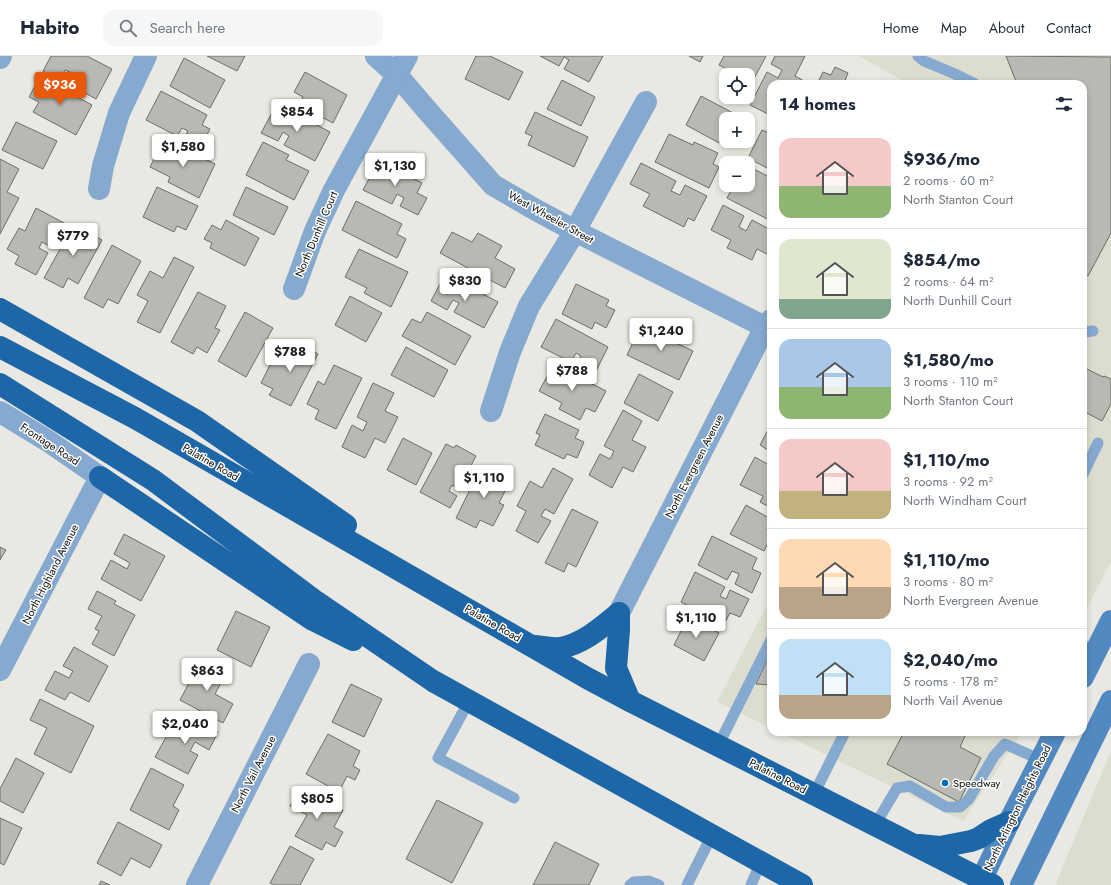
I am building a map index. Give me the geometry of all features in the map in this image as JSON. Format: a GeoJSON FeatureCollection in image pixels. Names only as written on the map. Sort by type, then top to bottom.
{"type":"FeatureCollection","features":[{"type":"Feature","properties":{"kind":"highway"},"geometry":{"type":"LineString","coordinates":[[0,309],[197,421],[464,606]]}},
{"type":"Feature","properties":{"kind":"highway","name":"Palatine Road"},"geometry":{"type":"LineString","coordinates":[[0,347],[135,418],[587,678],[718,746],[876,825],[985,883]]}},
{"type":"Feature","properties":{"kind":"highway"},"geometry":{"type":"LineString","coordinates":[[0,384],[153,480],[314,600],[433,681]]}},
{"type":"Feature","properties":{"kind":"highway"},"geometry":{"type":"LineString","coordinates":[[100,477],[313,620],[433,681],[802,885]]}},
{"type":"Feature","properties":{"kind":"highway"},"geometry":{"type":"LineString","coordinates":[[531,645],[559,648],[576,643],[596,631],[619,613]]}},
{"type":"Feature","properties":{"kind":"highway"},"geometry":{"type":"LineString","coordinates":[[619,613],[616,668],[630,701]]}},
{"type":"Feature","properties":{"kind":"highway"},"geometry":{"type":"LineString","coordinates":[[914,845],[940,847],[970,841],[979,838],[1009,822]]}},
{"type":"Feature","properties":{"kind":"main road"},"geometry":{"type":"LineString","coordinates":[[1089,648],[1111,621]]}},
{"type":"Feature","properties":{"kind":"main road"},"geometry":{"type":"LineString","coordinates":[[1021,885],[1111,701]]}},
{"type":"Feature","properties":{"kind":"main road","name":"North Arlington Heights Road"},"geometry":{"type":"LineString","coordinates":[[985,883],[1009,822],[1053,736]]}},
{"type":"Feature","properties":{"kind":"street"},"geometry":{"type":"LineString","coordinates":[[99,189],[103,166],[119,114],[146,56]]}},
{"type":"Feature","properties":{"kind":"street","name":"West Wheeler Street"},"geometry":{"type":"LineString","coordinates":[[376,56],[397,75],[493,185],[575,231],[767,323]]}},
{"type":"Feature","properties":{"kind":"street","name":"North Dunhill Court"},"geometry":{"type":"LineString","coordinates":[[294,289],[315,231],[334,190],[407,56]]}},
{"type":"Feature","properties":{"kind":"street"},"geometry":{"type":"LineString","coordinates":[[491,411],[510,352],[529,306],[575,231],[646,102]]}},
{"type":"Feature","properties":{"kind":"street","name":"North Evergreen Avenue"},"geometry":{"type":"LineString","coordinates":[[619,613],[767,325]]}},
{"type":"Feature","properties":{"kind":"street","name":"Frontage Road"},"geometry":{"type":"LineString","coordinates":[[0,412],[48,441],[100,477]]}},
{"type":"Feature","properties":{"kind":"street","name":"North Highland Avenue"},"geometry":{"type":"LineString","coordinates":[[0,670],[100,477]]}},
{"type":"Feature","properties":{"kind":"street","name":"North Vail Avenue"},"geometry":{"type":"LineString","coordinates":[[197,885],[309,664]]}},
{"type":"Feature","properties":{"kind":"lane"},"geometry":{"type":"LineString","coordinates":[[918,56],[924,61],[967,80]]}},
{"type":"Feature","properties":{"kind":"lane"},"geometry":{"type":"LineString","coordinates":[[1087,466],[1098,443]]}},
{"type":"Feature","properties":{"kind":"lane"},"geometry":{"type":"LineString","coordinates":[[718,746],[767,648]]}},
{"type":"Feature","properties":{"kind":"lane"},"geometry":{"type":"LineString","coordinates":[[469,701],[438,758],[514,798]]}},
{"type":"Feature","properties":{"kind":"lane"},"geometry":{"type":"LineString","coordinates":[[814,794],[843,736]]}},
{"type":"Feature","properties":{"kind":"lane"},"geometry":{"type":"LineString","coordinates":[[876,825],[897,788],[910,786],[946,807],[960,807],[969,799],[994,756],[1005,744],[1041,760]]}},
{"type":"Feature","properties":{"kind":"lane"},"geometry":{"type":"LineString","coordinates":[[687,885],[712,835]]}},
{"type":"Feature","properties":{"kind":"lane"},"geometry":{"type":"LineString","coordinates":[[751,885],[761,862]]}},
{"type":"Feature","properties":{"kind":"lane"},"geometry":{"type":"LineString","coordinates":[[630,885],[634,882],[649,881],[659,885]]}},
{"type":"Feature","properties":{"kind":"shaded area"},"geometry":{"type":"Polygon","coordinates":[[[859,56],[1111,56],[1111,562],[1087,608],[1087,80],[902,80],[859,56]]]}},
{"type":"Feature","properties":{"kind":"shaded area"},"geometry":{"type":"Polygon","coordinates":[[[767,605],[767,726],[717,702],[767,605]]]}},
{"type":"Feature","properties":{"kind":"shaded area"},"geometry":{"type":"Polygon","coordinates":[[[787,736],[1019,736],[963,821],[787,736]]]}},
{"type":"Feature","properties":{"kind":"shaded area"},"geometry":{"type":"Polygon","coordinates":[[[1111,751],[1111,885],[1057,885],[1056,883],[1111,751]]]}},
{"type":"Feature","properties":{"kind":"building"},"geometry":{"type":"Polygon","coordinates":[[[51,56],[87,56],[112,69],[96,99],[67,83],[72,73],[65,70],[60,80],[43,71],[51,56]]]}},
{"type":"Feature","properties":{"kind":"building"},"geometry":{"type":"Polygon","coordinates":[[[207,56],[245,56],[237,71],[207,56]]]}},
{"type":"Feature","properties":{"kind":"building"},"geometry":{"type":"Polygon","coordinates":[[[476,56],[490,56],[523,72],[509,100],[465,79],[476,56]]]}},
{"type":"Feature","properties":{"kind":"building"},"geometry":{"type":"Polygon","coordinates":[[[540,56],[603,56],[589,82],[564,69],[569,60],[564,57],[559,66],[540,56]]]}},
{"type":"Feature","properties":{"kind":"building"},"geometry":{"type":"Polygon","coordinates":[[[689,56],[703,56],[700,62],[689,56]]]}},
{"type":"Feature","properties":{"kind":"building"},"geometry":{"type":"Polygon","coordinates":[[[724,56],[766,56],[755,77],[755,68],[725,68],[719,65],[724,56]]]}},
{"type":"Feature","properties":{"kind":"building"},"geometry":{"type":"Polygon","coordinates":[[[775,56],[805,56],[795,76],[802,80],[767,80],[767,114],[750,105],[755,104],[755,95],[767,72],[778,78],[782,70],[771,64],[775,56]]]}},
{"type":"Feature","properties":{"kind":"building"},"geometry":{"type":"Polygon","coordinates":[[[1006,56],[1111,57],[1111,233],[1088,276],[1087,80],[1015,80],[1006,56]]]}},
{"type":"Feature","properties":{"kind":"building"},"geometry":{"type":"Polygon","coordinates":[[[184,58],[225,80],[210,108],[170,86],[184,58]]]}},
{"type":"Feature","properties":{"kind":"building"},"geometry":{"type":"Polygon","coordinates":[[[835,67],[848,73],[845,80],[819,80],[823,72],[831,75],[835,67]]]}},
{"type":"Feature","properties":{"kind":"building"},"geometry":{"type":"Polygon","coordinates":[[[305,72],[347,95],[333,123],[299,105],[303,97],[294,92],[305,72]]]}},
{"type":"Feature","properties":{"kind":"building"},"geometry":{"type":"Polygon","coordinates":[[[40,77],[92,105],[76,135],[33,112],[39,102],[29,97],[40,77]]]}},
{"type":"Feature","properties":{"kind":"building"},"geometry":{"type":"Polygon","coordinates":[[[562,80],[595,97],[581,126],[547,109],[562,80]]]}},
{"type":"Feature","properties":{"kind":"building"},"geometry":{"type":"Polygon","coordinates":[[[161,91],[207,115],[202,125],[210,129],[200,148],[183,140],[188,131],[182,128],[177,136],[146,120],[161,91]]]}},
{"type":"Feature","properties":{"kind":"building"},"geometry":{"type":"Polygon","coordinates":[[[701,96],[731,112],[719,112],[719,143],[686,125],[701,96]]]}},
{"type":"Feature","properties":{"kind":"building"},"geometry":{"type":"Polygon","coordinates":[[[285,108],[330,132],[315,161],[284,145],[289,136],[283,132],[278,141],[261,133],[272,113],[280,117],[285,108]]]}},
{"type":"Feature","properties":{"kind":"building"},"geometry":{"type":"Polygon","coordinates":[[[535,112],[588,137],[574,167],[528,145],[532,136],[525,133],[535,112]]]}},
{"type":"Feature","properties":{"kind":"building"},"geometry":{"type":"Polygon","coordinates":[[[16,122],[57,141],[43,169],[2,150],[16,122]]]}},
{"type":"Feature","properties":{"kind":"building"},"geometry":{"type":"Polygon","coordinates":[[[762,130],[767,132],[767,168],[755,162],[755,156],[749,156],[753,148],[755,148],[755,144],[762,130]]]}},
{"type":"Feature","properties":{"kind":"building"},"geometry":{"type":"Polygon","coordinates":[[[669,134],[693,145],[694,142],[718,153],[713,164],[719,167],[709,188],[655,162],[669,134]]]}},
{"type":"Feature","properties":{"kind":"building"},"geometry":{"type":"Polygon","coordinates":[[[164,139],[215,164],[199,198],[168,182],[170,177],[150,167],[164,139]]]}},
{"type":"Feature","properties":{"kind":"building"},"geometry":{"type":"Polygon","coordinates":[[[263,142],[289,155],[286,160],[309,171],[294,200],[246,175],[263,142]]]}},
{"type":"Feature","properties":{"kind":"building"},"geometry":{"type":"Polygon","coordinates":[[[0,159],[19,169],[7,192],[19,198],[0,234],[0,159]]]}},
{"type":"Feature","properties":{"kind":"building"},"geometry":{"type":"Polygon","coordinates":[[[379,160],[422,183],[417,193],[427,198],[418,215],[400,206],[404,198],[397,194],[392,204],[363,190],[379,160]]]}},
{"type":"Feature","properties":{"kind":"building"},"geometry":{"type":"Polygon","coordinates":[[[641,163],[676,181],[671,191],[680,195],[685,185],[707,196],[694,221],[688,218],[684,227],[643,206],[650,194],[630,184],[641,163]]]}},
{"type":"Feature","properties":{"kind":"building"},"geometry":{"type":"Polygon","coordinates":[[[755,170],[767,176],[767,219],[727,198],[730,192],[755,192],[755,170]]]}},
{"type":"Feature","properties":{"kind":"building"},"geometry":{"type":"Polygon","coordinates":[[[157,187],[198,206],[186,230],[177,226],[174,232],[143,217],[157,187]]]}},
{"type":"Feature","properties":{"kind":"building"},"geometry":{"type":"Polygon","coordinates":[[[246,187],[288,207],[274,235],[233,215],[246,187]]]}},
{"type":"Feature","properties":{"kind":"building"},"geometry":{"type":"Polygon","coordinates":[[[356,201],[402,224],[397,234],[406,239],[397,258],[342,230],[356,201]]]}},
{"type":"Feature","properties":{"kind":"building"},"geometry":{"type":"Polygon","coordinates":[[[723,205],[744,216],[739,227],[746,231],[752,220],[767,228],[767,254],[757,249],[752,260],[727,248],[731,240],[711,230],[723,205]]]}},
{"type":"Feature","properties":{"kind":"building"},"geometry":{"type":"Polygon","coordinates":[[[36,208],[64,223],[51,247],[42,242],[39,248],[48,253],[36,275],[15,264],[19,256],[7,249],[19,228],[25,231],[36,208]]]}},
{"type":"Feature","properties":{"kind":"building"},"geometry":{"type":"Polygon","coordinates":[[[226,220],[259,238],[245,266],[210,248],[212,243],[204,239],[212,225],[221,230],[226,220]]]}},
{"type":"Feature","properties":{"kind":"building"},"geometry":{"type":"Polygon","coordinates":[[[74,224],[102,240],[78,284],[68,278],[63,288],[44,278],[74,224]]]}},
{"type":"Feature","properties":{"kind":"building"},"geometry":{"type":"Polygon","coordinates":[[[452,232],[472,242],[478,233],[502,246],[495,258],[515,269],[505,288],[440,253],[452,232]]]}},
{"type":"Feature","properties":{"kind":"building"},"geometry":{"type":"Polygon","coordinates":[[[112,245],[141,261],[118,304],[108,299],[103,308],[84,298],[112,245]]]}},
{"type":"Feature","properties":{"kind":"building"},"geometry":{"type":"Polygon","coordinates":[[[359,249],[408,272],[391,307],[364,293],[367,288],[345,277],[359,249]]]}},
{"type":"Feature","properties":{"kind":"building"},"geometry":{"type":"Polygon","coordinates":[[[174,257],[194,267],[160,333],[137,322],[148,301],[137,295],[150,271],[163,278],[174,257]]]}},
{"type":"Feature","properties":{"kind":"building"},"geometry":{"type":"Polygon","coordinates":[[[451,277],[498,302],[484,328],[454,312],[459,303],[453,300],[447,310],[431,301],[441,282],[446,285],[451,277]]]}},
{"type":"Feature","properties":{"kind":"building"},"geometry":{"type":"Polygon","coordinates":[[[576,284],[609,300],[606,306],[615,310],[606,328],[595,322],[592,329],[562,314],[576,284]]]}},
{"type":"Feature","properties":{"kind":"building"},"geometry":{"type":"Polygon","coordinates":[[[198,292],[226,306],[215,328],[220,330],[207,353],[197,347],[193,354],[171,342],[198,292]]]}},
{"type":"Feature","properties":{"kind":"building"},"geometry":{"type":"Polygon","coordinates":[[[350,296],[382,313],[366,342],[335,325],[350,296]]]}},
{"type":"Feature","properties":{"kind":"building"},"geometry":{"type":"Polygon","coordinates":[[[245,312],[273,328],[246,377],[218,361],[245,312]]]}},
{"type":"Feature","properties":{"kind":"building"},"geometry":{"type":"Polygon","coordinates":[[[427,312],[471,336],[455,365],[402,336],[412,319],[421,323],[427,312]]]}},
{"type":"Feature","properties":{"kind":"building"},"geometry":{"type":"Polygon","coordinates":[[[556,319],[608,347],[594,375],[576,365],[581,356],[576,353],[571,362],[541,347],[556,319]]]}},
{"type":"Feature","properties":{"kind":"building"},"geometry":{"type":"Polygon","coordinates":[[[652,325],[674,336],[672,341],[693,351],[679,380],[627,355],[638,332],[646,337],[652,325]]]}},
{"type":"Feature","properties":{"kind":"building"},"geometry":{"type":"Polygon","coordinates":[[[292,340],[318,354],[291,406],[269,395],[273,389],[261,383],[273,359],[280,363],[292,340]]]}},
{"type":"Feature","properties":{"kind":"building"},"geometry":{"type":"Polygon","coordinates":[[[406,347],[448,370],[434,397],[391,375],[406,347]]]}},
{"type":"Feature","properties":{"kind":"building"},"geometry":{"type":"Polygon","coordinates":[[[554,364],[606,391],[595,412],[586,408],[580,420],[559,409],[562,403],[539,391],[554,364]]]}},
{"type":"Feature","properties":{"kind":"building"},"geometry":{"type":"Polygon","coordinates":[[[334,365],[362,378],[336,429],[315,419],[319,410],[307,404],[318,381],[324,385],[334,365]]]}},
{"type":"Feature","properties":{"kind":"building"},"geometry":{"type":"Polygon","coordinates":[[[1087,369],[1103,377],[1104,376],[1111,379],[1111,404],[1102,421],[1087,413],[1087,369]]]}},
{"type":"Feature","properties":{"kind":"building"},"geometry":{"type":"Polygon","coordinates":[[[639,374],[673,392],[658,421],[624,403],[639,374]]]}},
{"type":"Feature","properties":{"kind":"building"},"geometry":{"type":"Polygon","coordinates":[[[373,383],[394,393],[385,411],[398,417],[385,443],[375,438],[365,458],[342,447],[352,425],[363,431],[367,422],[357,417],[373,383]]]}},
{"type":"Feature","properties":{"kind":"building"},"geometry":{"type":"Polygon","coordinates":[[[623,410],[642,421],[632,440],[646,447],[633,472],[623,467],[612,488],[589,475],[600,454],[610,459],[614,451],[604,446],[623,410]]]}},
{"type":"Feature","properties":{"kind":"building"},"geometry":{"type":"Polygon","coordinates":[[[545,414],[579,430],[575,438],[584,442],[577,458],[567,454],[564,459],[535,445],[540,435],[536,433],[545,414]]]}},
{"type":"Feature","properties":{"kind":"building"},"geometry":{"type":"Polygon","coordinates":[[[767,432],[767,449],[760,445],[767,432]]]}},
{"type":"Feature","properties":{"kind":"building"},"geometry":{"type":"Polygon","coordinates":[[[403,438],[432,453],[416,485],[387,470],[403,438]]]}},
{"type":"Feature","properties":{"kind":"building"},"geometry":{"type":"Polygon","coordinates":[[[446,444],[454,448],[456,445],[476,456],[459,489],[452,485],[449,491],[457,496],[450,508],[420,492],[446,444]]]}},
{"type":"Feature","properties":{"kind":"building"},"geometry":{"type":"Polygon","coordinates":[[[755,457],[767,464],[767,506],[760,502],[763,496],[740,485],[755,457]]]}},
{"type":"Feature","properties":{"kind":"building"},"geometry":{"type":"Polygon","coordinates":[[[481,467],[510,481],[499,503],[504,505],[493,526],[480,520],[476,528],[456,518],[481,467]]]}},
{"type":"Feature","properties":{"kind":"building"},"geometry":{"type":"Polygon","coordinates":[[[553,468],[573,479],[554,514],[545,509],[541,516],[551,521],[538,543],[516,531],[526,511],[517,506],[530,481],[542,488],[553,468]]]}},
{"type":"Feature","properties":{"kind":"building"},"geometry":{"type":"Polygon","coordinates":[[[746,505],[767,517],[767,545],[764,551],[730,534],[746,505]]]}},
{"type":"Feature","properties":{"kind":"building"},"geometry":{"type":"Polygon","coordinates":[[[572,509],[598,522],[576,567],[568,563],[564,572],[545,563],[572,509]]]}},
{"type":"Feature","properties":{"kind":"building"},"geometry":{"type":"Polygon","coordinates":[[[124,534],[165,556],[141,601],[101,579],[111,560],[127,569],[130,563],[114,554],[124,534]]]}},
{"type":"Feature","properties":{"kind":"building"},"geometry":{"type":"Polygon","coordinates":[[[712,536],[757,558],[752,569],[761,573],[752,593],[735,584],[739,574],[732,571],[727,580],[698,565],[712,536]]]}},
{"type":"Feature","properties":{"kind":"building"},"geometry":{"type":"Polygon","coordinates":[[[0,547],[6,550],[0,560],[0,547]]]}},
{"type":"Feature","properties":{"kind":"building"},"geometry":{"type":"Polygon","coordinates":[[[695,572],[725,587],[720,596],[726,599],[730,590],[749,599],[740,617],[730,613],[724,624],[681,602],[695,572]]]}},
{"type":"Feature","properties":{"kind":"building"},"geometry":{"type":"Polygon","coordinates":[[[97,591],[116,601],[114,604],[135,615],[114,656],[92,644],[99,631],[95,629],[102,616],[88,609],[97,591]]]}},
{"type":"Feature","properties":{"kind":"building"},"geometry":{"type":"Polygon","coordinates":[[[236,611],[270,627],[251,667],[217,650],[236,611]]]}},
{"type":"Feature","properties":{"kind":"building"},"geometry":{"type":"Polygon","coordinates":[[[688,617],[719,633],[704,661],[674,645],[688,617]]]}},
{"type":"Feature","properties":{"kind":"building"},"geometry":{"type":"Polygon","coordinates":[[[74,647],[108,666],[89,702],[70,692],[65,700],[45,690],[55,671],[69,678],[73,671],[63,666],[74,647]]]}},
{"type":"Feature","properties":{"kind":"building"},"geometry":{"type":"Polygon","coordinates":[[[202,659],[226,673],[215,694],[233,704],[223,723],[180,700],[202,659]]]}},
{"type":"Feature","properties":{"kind":"building"},"geometry":{"type":"Polygon","coordinates":[[[767,661],[767,685],[756,684],[767,661]]]}},
{"type":"Feature","properties":{"kind":"building"},"geometry":{"type":"Polygon","coordinates":[[[351,684],[382,699],[364,737],[332,722],[351,684]]]}},
{"type":"Feature","properties":{"kind":"building"},"geometry":{"type":"Polygon","coordinates":[[[40,699],[94,726],[71,773],[34,754],[47,728],[30,720],[40,699]]]}},
{"type":"Feature","properties":{"kind":"building"},"geometry":{"type":"Polygon","coordinates":[[[176,719],[195,729],[199,722],[218,732],[209,750],[195,742],[190,751],[198,755],[188,774],[155,757],[176,719]]]}},
{"type":"Feature","properties":{"kind":"building"},"geometry":{"type":"Polygon","coordinates":[[[328,734],[360,751],[353,766],[360,770],[355,780],[347,776],[339,792],[306,774],[328,734]]]}},
{"type":"Feature","properties":{"kind":"building","name":"Speedway"},"geometry":{"type":"Polygon","coordinates":[[[902,736],[965,736],[960,747],[981,758],[959,802],[887,764],[902,736]]]}},
{"type":"Feature","properties":{"kind":"building"},"geometry":{"type":"Polygon","coordinates":[[[16,758],[44,773],[23,813],[0,801],[0,789],[16,758]]]}},
{"type":"Feature","properties":{"kind":"building"},"geometry":{"type":"Polygon","coordinates":[[[151,768],[184,785],[173,806],[179,810],[169,830],[130,810],[151,768]]]}},
{"type":"Feature","properties":{"kind":"building"},"geometry":{"type":"Polygon","coordinates":[[[300,787],[343,810],[334,827],[343,832],[335,847],[326,842],[322,850],[295,836],[307,815],[290,806],[300,787]]]}},
{"type":"Feature","properties":{"kind":"building"},"geometry":{"type":"Polygon","coordinates":[[[437,800],[483,823],[452,883],[406,859],[437,800]]]}},
{"type":"Feature","properties":{"kind":"building"},"geometry":{"type":"Polygon","coordinates":[[[0,818],[22,828],[4,865],[0,863],[0,818]]]}},
{"type":"Feature","properties":{"kind":"building"},"geometry":{"type":"Polygon","coordinates":[[[118,822],[162,845],[150,868],[131,858],[121,876],[97,863],[118,822]]]}},
{"type":"Feature","properties":{"kind":"building"},"geometry":{"type":"Polygon","coordinates":[[[555,842],[599,864],[589,885],[533,885],[555,842]]]}},
{"type":"Feature","properties":{"kind":"building"},"geometry":{"type":"Polygon","coordinates":[[[290,846],[314,859],[300,885],[274,885],[270,883],[290,846]]]}},
{"type":"Feature","properties":{"kind":"building"},"geometry":{"type":"Polygon","coordinates":[[[101,881],[110,885],[99,885],[101,881]]]}},
{"type":"Feature","properties":{"kind":"place","name":"Speedway"},"geometry":{"type":"Point","coordinates":[945,783]}}]}
